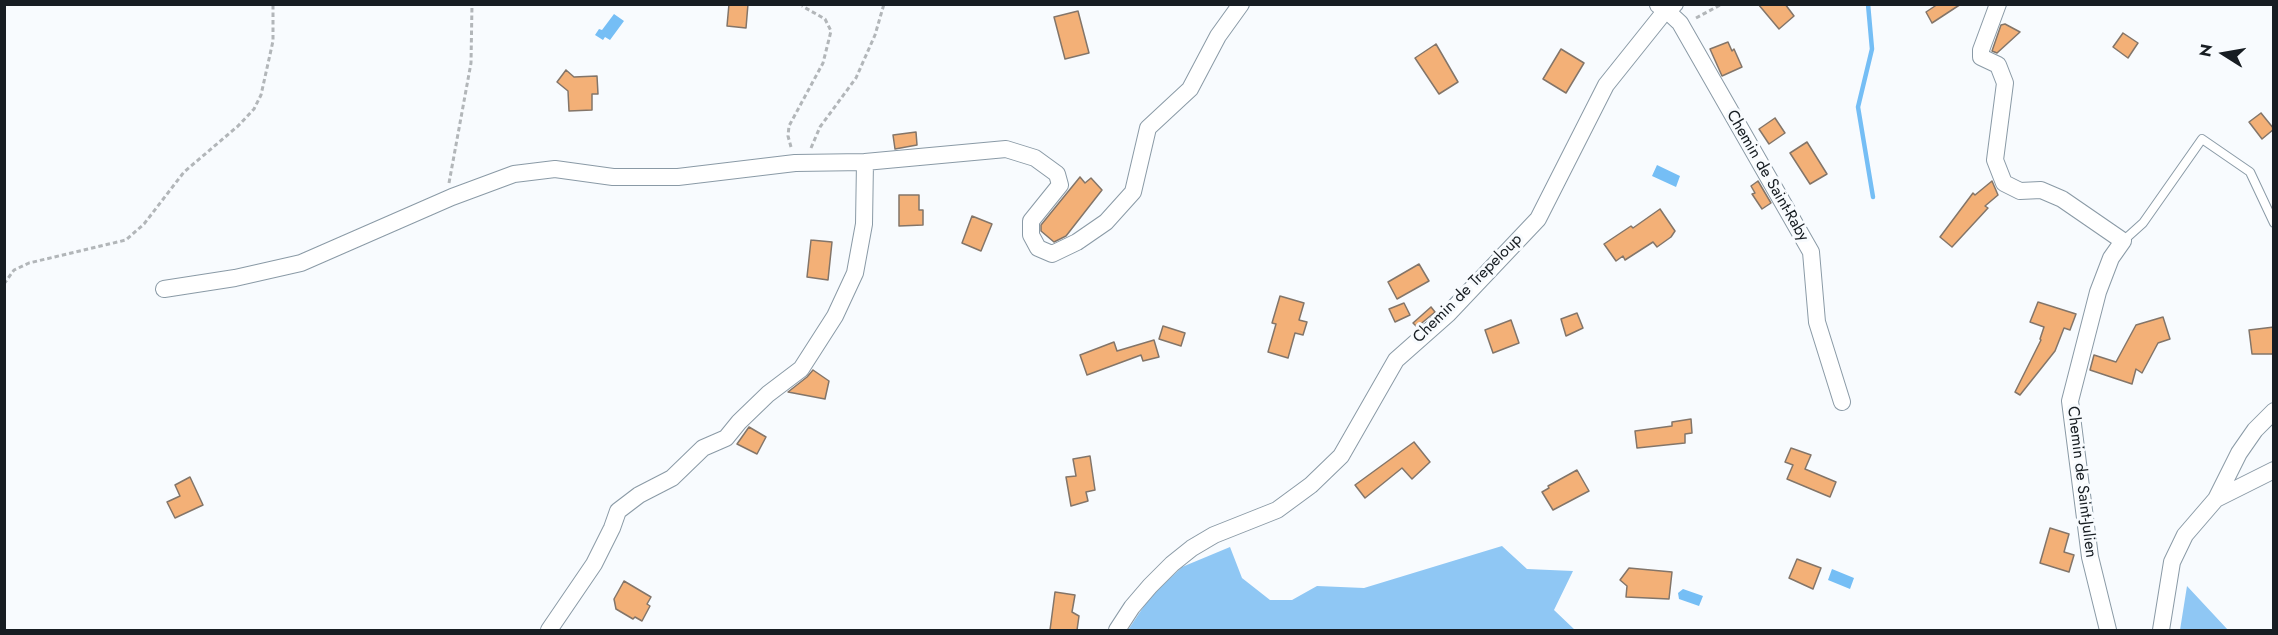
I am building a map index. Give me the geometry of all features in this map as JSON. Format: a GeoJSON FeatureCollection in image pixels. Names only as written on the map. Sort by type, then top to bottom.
{"type":"FeatureCollection","features":[{"type":"Feature","properties":{"kind":"street"},"geometry":{"type":"LineString","coordinates":[[164,289],[235,278],[301,263],[446,200],[514,174],[555,169],[613,177],[678,177],[804,163],[865,162],[1006,149],[1035,158],[1057,174],[1060,185],[1031,221],[1031,235],[1038,248],[1052,254],[1077,242],[1106,222],[1133,192],[1148,128],[1190,89],[1218,36],[1241,4]]}},
{"type":"Feature","properties":{"kind":"street"},"geometry":{"type":"LineString","coordinates":[[1998,4],[1981,50],[1981,57],[1998,65],[2006,83],[1995,160],[2004,183],[2020,191],[2042,190],[2062,199],[2123,241]]}},
{"type":"Feature","properties":{"kind":"street","name":"Chemin de Saint-Raby"},"geometry":{"type":"LineString","coordinates":[[1666,6],[1680,23],[1811,252],[1817,322],[1842,402]]}},
{"type":"Feature","properties":{"kind":"street","name":"Chemin de Trepeloup"},"geometry":{"type":"LineString","coordinates":[[1117,630],[1132,607],[1150,586],[1179,559],[1214,535],[1277,510],[1311,485],[1341,456],[1396,360],[1448,314],[1538,219],[1606,85],[1666,6]]}},
{"type":"Feature","properties":{"kind":"street"},"geometry":{"type":"LineString","coordinates":[[549,630],[594,564],[618,511],[639,495],[672,478],[703,448],[726,438],[768,394],[801,369],[834,316],[855,273],[864,224],[865,162]]}},
{"type":"Feature","properties":{"kind":"street","name":"Chemin de Saint-Julien"},"geometry":{"type":"LineString","coordinates":[[2108,630],[2090,557],[2070,401],[2098,292],[2111,258],[2123,241]]}},
{"type":"Feature","properties":{"kind":"street"},"geometry":{"type":"LineString","coordinates":[[2161,630],[2172,562],[2185,535],[2216,500],[2239,453],[2255,430],[2274,411]]}},
{"type":"Feature","properties":{"kind":"street"},"geometry":{"type":"LineString","coordinates":[[2216,500],[2274,470]]}},
{"type":"Feature","properties":{"kind":"lane"},"geometry":{"type":"LineString","coordinates":[[2123,241],[2143,223],[2202,139],[2250,172],[2274,223]]}},
{"type":"Feature","properties":{"kind":"path"},"geometry":{"type":"LineString","coordinates":[[4,284],[14,270],[29,263],[126,240],[144,224],[184,172],[238,126],[254,109],[261,95],[273,41],[273,4]]}},
{"type":"Feature","properties":{"kind":"path"},"geometry":{"type":"LineString","coordinates":[[446,200],[452,155],[471,63],[472,4]]}},
{"type":"Feature","properties":{"kind":"path"},"geometry":{"type":"LineString","coordinates":[[802,6],[825,19],[831,31],[823,63],[789,126],[788,136],[791,147],[804,163],[820,127],[856,78],[875,35],[884,4]]}},
{"type":"Feature","properties":{"kind":"path"},"geometry":{"type":"LineString","coordinates":[[1680,23],[1703,16],[1722,4]]}},
{"type":"Feature","properties":{"kind":"shaded area"},"geometry":{"type":"Polygon","coordinates":[[[614,14],[624,21],[610,40],[605,37],[603,40],[595,35],[599,29],[602,30],[614,14]]]}},
{"type":"Feature","properties":{"kind":"shaded area"},"geometry":{"type":"Polygon","coordinates":[[[1657,165],[1680,176],[1676,187],[1652,176],[1657,165]]]}},
{"type":"Feature","properties":{"kind":"shaded area"},"geometry":{"type":"Polygon","coordinates":[[[1502,546],[1527,569],[1573,571],[1554,610],[1575,630],[1128,630],[1150,597],[1182,567],[1230,547],[1242,578],[1270,600],[1292,600],[1317,586],[1364,588],[1502,546]]]}},
{"type":"Feature","properties":{"kind":"shaded area"},"geometry":{"type":"Polygon","coordinates":[[[1832,569],[1854,578],[1850,589],[1828,580],[1832,569]]]}},
{"type":"Feature","properties":{"kind":"shaded area"},"geometry":{"type":"Polygon","coordinates":[[[2187,586],[2228,630],[2180,630],[2187,586]]]}},
{"type":"Feature","properties":{"kind":"shaded area"},"geometry":{"type":"Polygon","coordinates":[[[1683,589],[1703,596],[1699,606],[1679,599],[1678,593],[1683,589]]]}},
{"type":"Feature","properties":{"kind":"building"},"geometry":{"type":"Polygon","coordinates":[[[729,4],[748,4],[746,28],[727,26],[729,4]]]}},
{"type":"Feature","properties":{"kind":"building"},"geometry":{"type":"Polygon","coordinates":[[[1758,4],[1785,4],[1794,16],[1779,29],[1758,4]]]}},
{"type":"Feature","properties":{"kind":"building"},"geometry":{"type":"Polygon","coordinates":[[[1938,4],[1961,4],[1932,23],[1926,12],[1938,4]]]}},
{"type":"Feature","properties":{"kind":"building"},"geometry":{"type":"Polygon","coordinates":[[[1078,11],[1089,53],[1065,59],[1054,17],[1078,11]]]}},
{"type":"Feature","properties":{"kind":"building"},"geometry":{"type":"Polygon","coordinates":[[[2005,24],[2020,32],[1997,53],[1992,51],[2001,25],[2005,24]]]}},
{"type":"Feature","properties":{"kind":"building"},"geometry":{"type":"Polygon","coordinates":[[[2123,33],[2138,43],[2128,58],[2113,47],[2123,33]]]}},
{"type":"Feature","properties":{"kind":"building"},"geometry":{"type":"Polygon","coordinates":[[[1728,42],[1732,51],[1734,49],[1742,67],[1722,76],[1710,49],[1728,42]]]}},
{"type":"Feature","properties":{"kind":"building"},"geometry":{"type":"Polygon","coordinates":[[[1436,44],[1458,82],[1439,94],[1415,58],[1436,44]]]}},
{"type":"Feature","properties":{"kind":"building"},"geometry":{"type":"Polygon","coordinates":[[[1561,49],[1584,63],[1566,93],[1543,79],[1561,49]]]}},
{"type":"Feature","properties":{"kind":"building"},"geometry":{"type":"Polygon","coordinates":[[[566,70],[574,77],[597,76],[598,94],[592,94],[592,110],[569,111],[568,91],[557,82],[566,70]]]}},
{"type":"Feature","properties":{"kind":"building"},"geometry":{"type":"Polygon","coordinates":[[[2261,113],[2274,129],[2262,139],[2249,122],[2261,113]]]}},
{"type":"Feature","properties":{"kind":"building"},"geometry":{"type":"Polygon","coordinates":[[[1775,118],[1785,133],[1769,144],[1759,129],[1775,118]]]}},
{"type":"Feature","properties":{"kind":"building"},"geometry":{"type":"Polygon","coordinates":[[[916,132],[917,145],[895,149],[893,135],[916,132]]]}},
{"type":"Feature","properties":{"kind":"building"},"geometry":{"type":"Polygon","coordinates":[[[1807,142],[1827,174],[1810,184],[1790,153],[1807,142]]]}},
{"type":"Feature","properties":{"kind":"building"},"geometry":{"type":"Polygon","coordinates":[[[1080,177],[1085,183],[1091,178],[1102,190],[1066,236],[1054,242],[1041,231],[1041,225],[1080,177]]]}},
{"type":"Feature","properties":{"kind":"building"},"geometry":{"type":"Polygon","coordinates":[[[1758,181],[1771,203],[1762,209],[1752,194],[1755,193],[1751,186],[1758,181]]]}},
{"type":"Feature","properties":{"kind":"building"},"geometry":{"type":"Polygon","coordinates":[[[1992,181],[1998,195],[1985,206],[1988,208],[1952,247],[1940,237],[1973,193],[1975,195],[1992,181]]]}},
{"type":"Feature","properties":{"kind":"building"},"geometry":{"type":"Polygon","coordinates":[[[899,195],[919,195],[919,210],[923,210],[923,225],[899,226],[899,195]]]}},
{"type":"Feature","properties":{"kind":"building"},"geometry":{"type":"Polygon","coordinates":[[[1660,209],[1675,231],[1671,237],[1657,247],[1653,242],[1625,260],[1623,256],[1616,261],[1604,244],[1631,226],[1633,228],[1660,209]]]}},
{"type":"Feature","properties":{"kind":"building"},"geometry":{"type":"Polygon","coordinates":[[[972,216],[992,224],[981,251],[962,243],[972,216]]]}},
{"type":"Feature","properties":{"kind":"building"},"geometry":{"type":"Polygon","coordinates":[[[811,240],[832,242],[828,280],[807,277],[811,240]]]}},
{"type":"Feature","properties":{"kind":"building"},"geometry":{"type":"Polygon","coordinates":[[[1419,264],[1429,281],[1397,299],[1388,282],[1419,264]]]}},
{"type":"Feature","properties":{"kind":"building"},"geometry":{"type":"Polygon","coordinates":[[[1280,296],[1304,303],[1299,320],[1307,322],[1303,335],[1295,333],[1288,358],[1268,352],[1276,324],[1272,323],[1280,296]]]}},
{"type":"Feature","properties":{"kind":"building"},"geometry":{"type":"Polygon","coordinates":[[[2038,302],[2076,314],[2070,330],[2064,328],[2055,351],[2020,395],[2015,392],[2041,340],[2044,327],[2030,322],[2038,302]]]}},
{"type":"Feature","properties":{"kind":"building"},"geometry":{"type":"Polygon","coordinates":[[[1404,303],[1410,315],[1395,322],[1389,309],[1404,303]]]}},
{"type":"Feature","properties":{"kind":"building"},"geometry":{"type":"Polygon","coordinates":[[[1431,307],[1435,312],[1417,327],[1413,323],[1431,307]]]}},
{"type":"Feature","properties":{"kind":"building"},"geometry":{"type":"Polygon","coordinates":[[[1577,313],[1583,328],[1566,336],[1561,319],[1577,313]]]}},
{"type":"Feature","properties":{"kind":"building"},"geometry":{"type":"Polygon","coordinates":[[[2163,317],[2170,339],[2158,343],[2142,373],[2136,369],[2132,384],[2090,370],[2094,355],[2116,362],[2136,325],[2163,317]]]}},
{"type":"Feature","properties":{"kind":"building"},"geometry":{"type":"Polygon","coordinates":[[[1511,320],[1519,343],[1493,353],[1485,330],[1511,320]]]}},
{"type":"Feature","properties":{"kind":"building"},"geometry":{"type":"Polygon","coordinates":[[[1163,326],[1185,333],[1181,346],[1159,339],[1163,326]]]}},
{"type":"Feature","properties":{"kind":"building"},"geometry":{"type":"Polygon","coordinates":[[[2274,327],[2274,354],[2252,354],[2249,330],[2274,327]]]}},
{"type":"Feature","properties":{"kind":"building"},"geometry":{"type":"Polygon","coordinates":[[[1154,340],[1159,357],[1143,361],[1141,355],[1087,375],[1080,355],[1114,342],[1117,351],[1154,340]]]}},
{"type":"Feature","properties":{"kind":"building"},"geometry":{"type":"Polygon","coordinates":[[[813,370],[829,381],[825,399],[788,392],[807,377],[813,370]]]}},
{"type":"Feature","properties":{"kind":"building"},"geometry":{"type":"Polygon","coordinates":[[[1691,419],[1692,433],[1685,434],[1685,443],[1637,448],[1635,431],[1672,426],[1672,422],[1691,419]]]}},
{"type":"Feature","properties":{"kind":"building"},"geometry":{"type":"Polygon","coordinates":[[[749,427],[766,437],[757,454],[737,444],[749,427]]]}},
{"type":"Feature","properties":{"kind":"building"},"geometry":{"type":"Polygon","coordinates":[[[1414,442],[1430,462],[1412,479],[1402,468],[1365,498],[1355,485],[1414,442]]]}},
{"type":"Feature","properties":{"kind":"building"},"geometry":{"type":"Polygon","coordinates":[[[1791,448],[1811,455],[1805,469],[1836,482],[1830,497],[1787,479],[1793,465],[1785,462],[1791,448]]]}},
{"type":"Feature","properties":{"kind":"building"},"geometry":{"type":"Polygon","coordinates":[[[1090,456],[1095,490],[1086,492],[1088,501],[1071,506],[1066,477],[1076,476],[1073,459],[1090,456]]]}},
{"type":"Feature","properties":{"kind":"building"},"geometry":{"type":"Polygon","coordinates":[[[1577,470],[1589,491],[1553,510],[1542,492],[1549,488],[1548,486],[1577,470]]]}},
{"type":"Feature","properties":{"kind":"building"},"geometry":{"type":"Polygon","coordinates":[[[190,477],[203,505],[175,518],[167,502],[180,496],[175,485],[190,477]]]}},
{"type":"Feature","properties":{"kind":"building"},"geometry":{"type":"Polygon","coordinates":[[[2050,528],[2069,534],[2064,552],[2074,555],[2069,572],[2040,563],[2050,528]]]}},
{"type":"Feature","properties":{"kind":"building"},"geometry":{"type":"Polygon","coordinates":[[[1797,559],[1821,568],[1813,589],[1789,578],[1797,559]]]}},
{"type":"Feature","properties":{"kind":"building"},"geometry":{"type":"Polygon","coordinates":[[[1629,568],[1672,572],[1669,599],[1626,597],[1627,586],[1620,580],[1629,568]]]}},
{"type":"Feature","properties":{"kind":"building"},"geometry":{"type":"Polygon","coordinates":[[[624,581],[651,597],[647,604],[650,606],[642,621],[635,617],[633,619],[616,609],[614,599],[624,581]]]}},
{"type":"Feature","properties":{"kind":"building"},"geometry":{"type":"Polygon","coordinates":[[[1055,592],[1075,595],[1072,612],[1079,616],[1077,630],[1050,630],[1055,592]]]}},
{"type":"Feature","properties":{"kind":"waterway"},"geometry":{"type":"LineString","coordinates":[[1868,4],[1872,49],[1858,107],[1873,197]]}}]}
